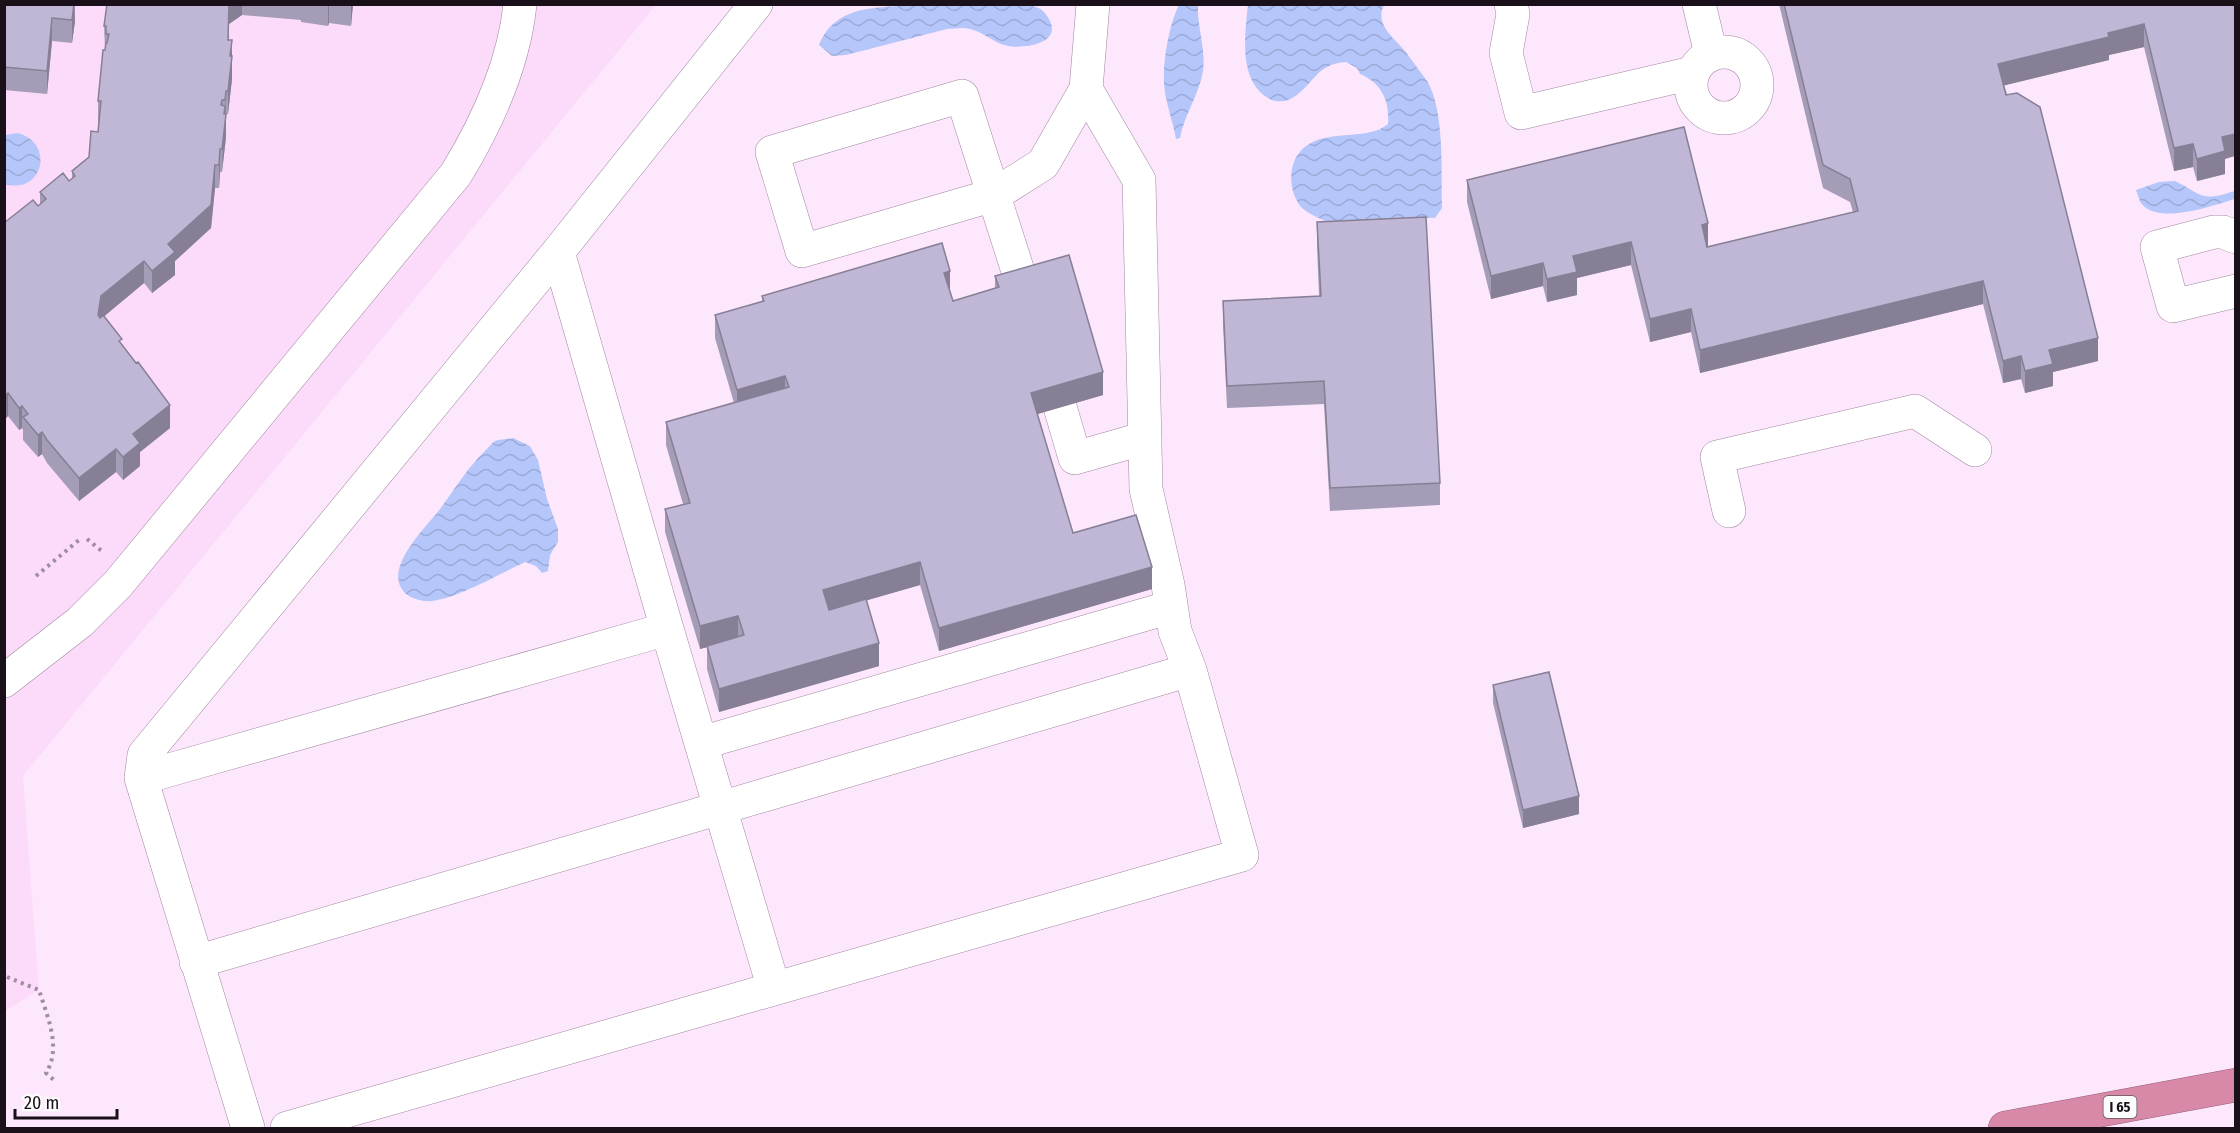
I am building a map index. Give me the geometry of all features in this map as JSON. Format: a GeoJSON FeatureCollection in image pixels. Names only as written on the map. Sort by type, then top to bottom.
{"type":"FeatureCollection","features":[{"type":"Feature","properties":{"kind":"highway","name":"I 65"},"geometry":{"type":"LineString","coordinates":[[2005,1128],[2235,1085]]}},
{"type":"Feature","properties":{"kind":"lane"},"geometry":{"type":"LineString","coordinates":[[4,681],[80,622],[118,584],[456,174],[478,136],[496,93],[511,52],[520,4]]}},
{"type":"Feature","properties":{"kind":"lane"},"geometry":{"type":"LineString","coordinates":[[248,1128],[141,778],[144,755],[558,252],[756,4]]}},
{"type":"Feature","properties":{"kind":"lane"},"geometry":{"type":"LineString","coordinates":[[1024,290],[993,195],[962,96],[772,152],[802,250],[993,195],[1043,164],[1086,89],[1093,4]]}},
{"type":"Feature","properties":{"kind":"lane"},"geometry":{"type":"LineString","coordinates":[[1512,4],[1513,14],[1506,52],[1521,113],[1702,63],[1699,4]]}},
{"type":"Feature","properties":{"kind":"lane"},"geometry":{"type":"LineString","coordinates":[[287,1128],[1242,855],[1190,670],[1175,631],[1146,489],[1139,180],[1086,89]]}},
{"type":"Feature","properties":{"kind":"lane"},"geometry":{"type":"LineString","coordinates":[[2235,237],[2223,232],[2214,232],[2157,247],[2173,306],[2235,291]]}},
{"type":"Feature","properties":{"kind":"lane"},"geometry":{"type":"LineString","coordinates":[[558,252],[774,989]]}},
{"type":"Feature","properties":{"kind":"lane"},"geometry":{"type":"LineString","coordinates":[[1060,407],[1075,458],[1144,438]]}},
{"type":"Feature","properties":{"kind":"lane"},"geometry":{"type":"LineString","coordinates":[[1730,511],[1717,457],[1915,411],[1975,450]]}},
{"type":"Feature","properties":{"kind":"lane"},"geometry":{"type":"LineString","coordinates":[[701,742],[1171,607]]}},
{"type":"Feature","properties":{"kind":"lane"},"geometry":{"type":"LineString","coordinates":[[141,778],[667,628]]}},
{"type":"Feature","properties":{"kind":"lane"},"geometry":{"type":"LineString","coordinates":[[196,962],[1190,670]]}},
{"type":"Feature","properties":{"kind":"path"},"geometry":{"type":"LineString","coordinates":[[36,576],[79,540]]}},
{"type":"Feature","properties":{"kind":"path"},"geometry":{"type":"LineString","coordinates":[[7,977],[39,990],[52,1034],[53,1058],[46,1073],[54,1080]]}},
{"type":"Feature","properties":{"kind":"shaded area"},"geometry":{"type":"Polygon","coordinates":[[[5,5],[656,5],[23,776],[39,990],[5,1011],[5,5]]]}},
{"type":"Feature","properties":{"kind":"water"},"geometry":{"type":"Polygon","coordinates":[[[918,5],[1028,5],[1039,8],[1045,13],[1052,25],[1051,32],[1048,38],[1041,42],[1016,47],[1003,45],[967,28],[947,29],[846,55],[832,56],[819,45],[836,21],[848,15],[874,8],[918,5]]]}},
{"type":"Feature","properties":{"kind":"water"},"geometry":{"type":"Polygon","coordinates":[[[1179,5],[1198,5],[1204,63],[1198,88],[1180,138],[1176,139],[1166,97],[1164,74],[1170,32],[1179,5]]]}},
{"type":"Feature","properties":{"kind":"water"},"geometry":{"type":"Polygon","coordinates":[[[1248,5],[1384,5],[1383,24],[1427,81],[1437,108],[1441,143],[1442,208],[1435,218],[1412,217],[1343,225],[1322,219],[1302,208],[1294,193],[1291,176],[1295,159],[1300,152],[1315,141],[1380,129],[1388,124],[1388,108],[1379,88],[1360,74],[1357,68],[1346,62],[1328,66],[1291,99],[1277,101],[1268,98],[1258,90],[1248,68],[1245,42],[1248,5]]]}},
{"type":"Feature","properties":{"kind":"water"},"geometry":{"type":"Polygon","coordinates":[[[18,133],[30,139],[37,147],[40,167],[28,182],[18,185],[5,184],[5,135],[18,133]]]}},
{"type":"Feature","properties":{"kind":"water"},"geometry":{"type":"Polygon","coordinates":[[[2175,181],[2198,194],[2209,197],[2235,191],[2235,199],[2201,209],[2173,213],[2149,210],[2141,203],[2136,190],[2159,182],[2175,181]]]}},
{"type":"Feature","properties":{"kind":"water"},"geometry":{"type":"Polygon","coordinates":[[[513,438],[530,446],[538,460],[547,499],[558,529],[558,542],[550,555],[548,571],[542,573],[536,566],[525,562],[466,591],[443,599],[425,601],[406,594],[399,584],[398,573],[416,538],[467,472],[495,441],[513,438]]]}},
{"type":"Feature","properties":{"kind":"building"},"geometry":{"type":"Polygon","coordinates":[[[4,4],[74,4],[72,20],[52,18],[47,71],[4,67],[4,4]]]}},
{"type":"Feature","properties":{"kind":"building"},"geometry":{"type":"Polygon","coordinates":[[[107,4],[229,4],[228,40],[232,40],[230,56],[232,56],[228,91],[221,105],[225,106],[224,114],[226,114],[219,165],[215,165],[211,205],[168,244],[175,252],[152,271],[144,261],[101,296],[98,315],[100,318],[103,315],[122,339],[119,341],[170,405],[133,434],[140,443],[123,457],[116,449],[79,478],[42,432],[38,435],[23,417],[28,414],[22,406],[19,408],[8,393],[4,394],[4,223],[33,200],[38,206],[46,199],[40,192],[63,173],[69,181],[75,176],[72,171],[89,157],[91,131],[98,132],[101,101],[98,101],[103,50],[105,50],[109,34],[106,34],[106,26],[104,26],[107,4]]]}},
{"type":"Feature","properties":{"kind":"building"},"geometry":{"type":"Polygon","coordinates":[[[1784,4],[2235,4],[2235,134],[2222,137],[2225,151],[2197,159],[2193,144],[2174,148],[2144,24],[2108,33],[2109,37],[1998,64],[2006,95],[2017,93],[2040,107],[2098,338],[2049,350],[2053,364],[2025,371],[2021,356],[2003,361],[1983,281],[1700,350],[1691,309],[1650,319],[1631,242],[1573,256],[1577,272],[1547,279],[1543,263],[1491,276],[1467,180],[1684,127],[1708,223],[1702,225],[1707,247],[1858,211],[1850,179],[1823,165],[1784,4]]]}},
{"type":"Feature","properties":{"kind":"building"},"geometry":{"type":"Polygon","coordinates":[[[1426,217],[1440,483],[1330,488],[1324,381],[1227,386],[1223,301],[1321,296],[1317,222],[1426,217]]]}},
{"type":"Feature","properties":{"kind":"building"},"geometry":{"type":"Polygon","coordinates":[[[942,243],[950,271],[944,273],[953,301],[999,287],[995,276],[1069,255],[1103,372],[1031,393],[1073,533],[1136,515],[1152,567],[939,628],[920,562],[823,590],[829,610],[866,599],[879,643],[719,689],[707,646],[744,635],[738,616],[700,626],[665,509],[690,503],[666,422],[789,387],[785,376],[737,390],[715,315],[764,301],[762,296],[942,243]]]}},
{"type":"Feature","properties":{"kind":"building"},"geometry":{"type":"Polygon","coordinates":[[[1549,672],[1579,796],[1523,810],[1493,685],[1549,672]]]}}]}
